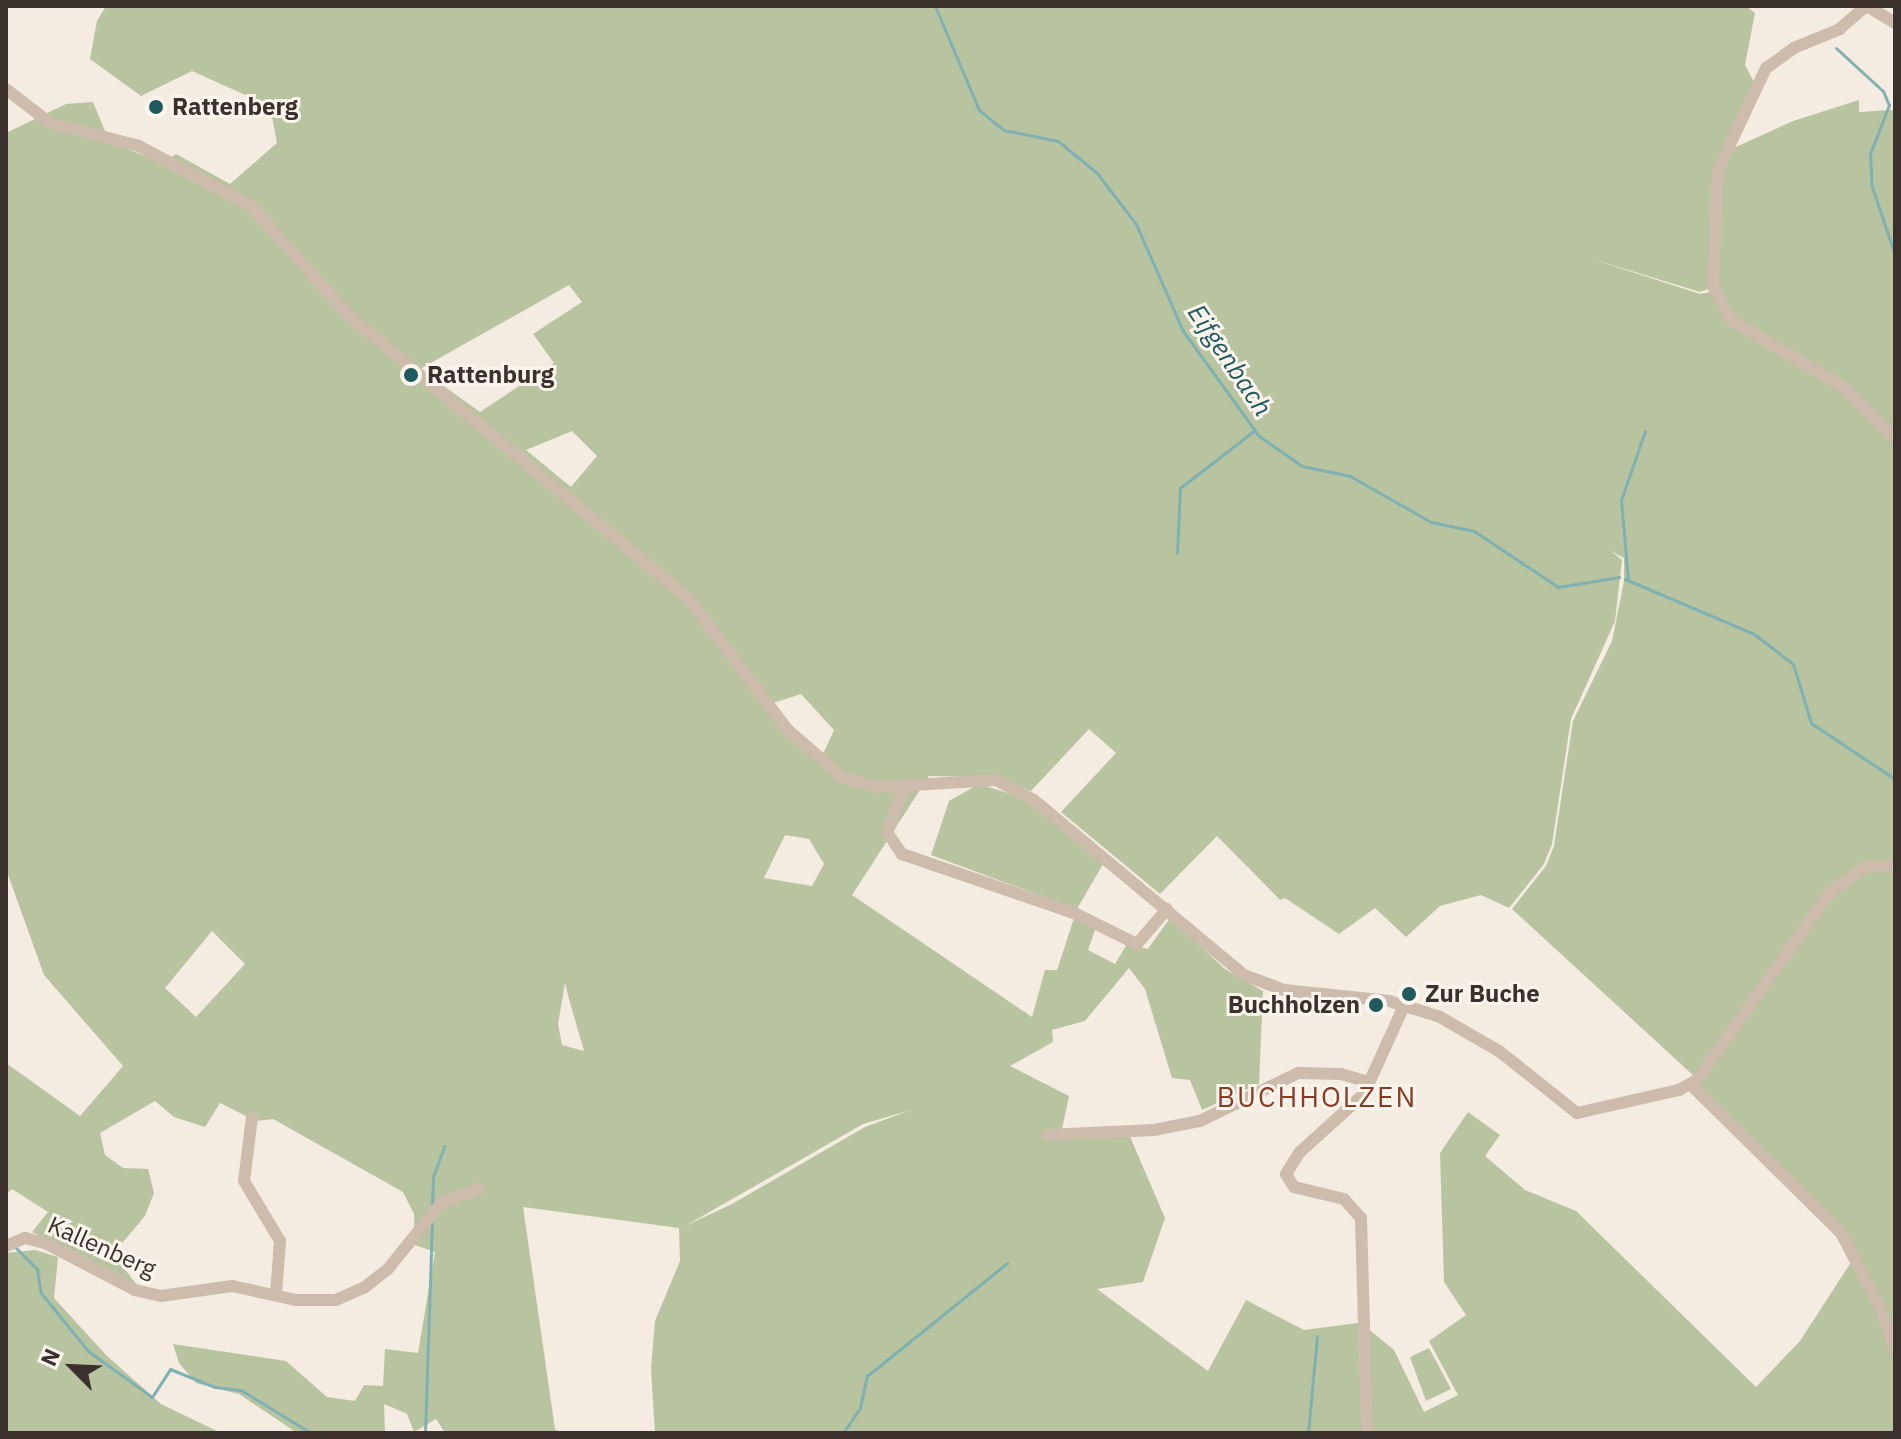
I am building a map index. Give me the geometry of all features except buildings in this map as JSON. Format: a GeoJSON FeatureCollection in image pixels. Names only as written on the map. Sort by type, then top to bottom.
{"type":"FeatureCollection","features":[{"type":"Feature","properties":{"kind":"street"},"geometry":{"type":"LineString","coordinates":[[1895,23],[1866,6],[1840,29],[1794,48],[1766,68],[1718,170],[1713,286],[1722,309],[1845,388],[1895,438]]}},
{"type":"Feature","properties":{"kind":"street"},"geometry":{"type":"LineString","coordinates":[[6,89],[50,123],[139,146],[251,206],[348,315],[688,598],[803,746],[858,784],[906,784],[971,778],[996,780],[1022,792],[1167,909],[1223,960],[1264,984],[1404,1006],[1473,1033],[1577,1113],[1691,1085],[1721,1052],[1770,972],[1830,892],[1867,866],[1895,866]]}},
{"type":"Feature","properties":{"kind":"street"},"geometry":{"type":"LineString","coordinates":[[906,784],[887,832],[902,854],[1076,914],[1133,943],[1144,939],[1167,909]]}},
{"type":"Feature","properties":{"kind":"street"},"geometry":{"type":"LineString","coordinates":[[1367,1433],[1361,1218],[1344,1199],[1296,1188],[1286,1174],[1300,1152],[1361,1098],[1404,1006]]}},
{"type":"Feature","properties":{"kind":"street"},"geometry":{"type":"LineString","coordinates":[[1047,1135],[1154,1130],[1200,1121],[1298,1073],[1341,1074],[1369,1082]]}},
{"type":"Feature","properties":{"kind":"street"},"geometry":{"type":"LineString","coordinates":[[1691,1085],[1841,1233],[1875,1295],[1895,1351]]}},
{"type":"Feature","properties":{"kind":"street"},"geometry":{"type":"LineString","coordinates":[[252,1117],[244,1181],[280,1241],[276,1294]]}},
{"type":"Feature","properties":{"kind":"street","name":"Kallenberg"},"geometry":{"type":"LineString","coordinates":[[6,1246],[25,1238],[54,1245],[145,1294],[161,1296],[232,1286],[296,1300],[346,1297],[388,1269],[423,1221],[441,1203],[462,1191],[478,1189]]}},
{"type":"Feature","properties":{"kind":"green space"},"geometry":{"type":"Polygon","coordinates":[[[106,6],[1746,6],[1755,13],[1745,65],[1755,84],[1713,173],[1708,289],[1700,292],[1589,258],[1700,294],[1710,292],[1729,323],[1844,390],[1895,442],[1895,863],[1849,873],[1695,1077],[1512,909],[1546,866],[1554,846],[1573,721],[1612,641],[1624,581],[1624,558],[1611,551],[1622,560],[1615,621],[1571,719],[1552,844],[1544,864],[1509,908],[1481,895],[1440,906],[1406,937],[1375,908],[1339,934],[1285,898],[1280,900],[1217,836],[1160,894],[1061,812],[1116,753],[1089,729],[1031,791],[997,777],[929,776],[852,895],[1032,1017],[1045,970],[1057,970],[1074,918],[1096,927],[1088,950],[1115,964],[1127,944],[1148,949],[1170,918],[1225,969],[1263,991],[1259,1084],[1202,1110],[1190,1080],[1172,1078],[1145,989],[1129,968],[1085,1021],[1052,1030],[1053,1042],[1010,1066],[1069,1096],[1061,1134],[1128,1132],[1165,1218],[1143,1282],[1097,1289],[1208,1371],[1246,1300],[1304,1330],[1358,1323],[1363,1433],[655,1433],[651,1369],[655,1321],[680,1261],[679,1228],[523,1207],[555,1429],[561,1433],[445,1433],[436,1419],[414,1432],[407,1414],[384,1404],[385,1433],[297,1433],[239,1394],[196,1383],[179,1363],[173,1344],[286,1361],[327,1397],[355,1401],[364,1385],[383,1386],[385,1349],[418,1353],[435,1252],[415,1245],[414,1214],[403,1192],[273,1119],[256,1121],[220,1103],[205,1127],[174,1117],[155,1101],[100,1133],[105,1155],[123,1168],[148,1169],[154,1193],[145,1216],[113,1254],[137,1285],[32,1232],[48,1212],[12,1189],[6,1195],[6,1063],[80,1116],[123,1066],[44,975],[6,869],[6,133],[66,104],[93,102],[109,141],[162,163],[176,154],[230,184],[277,143],[270,106],[192,71],[141,96],[90,59],[97,21],[106,6]],[[569,285],[420,369],[480,412],[554,363],[533,334],[582,302],[569,285]],[[572,431],[526,450],[571,487],[597,456],[572,431]],[[801,694],[773,703],[796,735],[823,754],[834,730],[801,694]],[[785,835],[764,878],[812,886],[824,864],[809,839],[785,835]],[[212,931],[165,988],[196,1017],[245,964],[212,931]],[[565,983],[558,1024],[562,1045],[584,1051],[565,983]],[[911,1110],[863,1124],[685,1226],[732,1204],[865,1127],[911,1110]]]}},
{"type":"Feature","properties":{"kind":"green space"},"geometry":{"type":"Polygon","coordinates":[[[1859,100],[1859,112],[1892,110],[1895,115],[1895,434],[1884,420],[1739,321],[1727,309],[1717,286],[1718,200],[1727,151],[1793,121],[1859,100]]]}},
{"type":"Feature","properties":{"kind":"green space"},"geometry":{"type":"Polygon","coordinates":[[[979,784],[1027,799],[1103,864],[1077,909],[931,855],[949,801],[979,784]]]}},
{"type":"Feature","properties":{"kind":"green space"},"geometry":{"type":"Polygon","coordinates":[[[1869,867],[1895,869],[1895,1330],[1885,1335],[1895,1359],[1895,1433],[1370,1433],[1365,1326],[1394,1350],[1424,1412],[1458,1395],[1429,1341],[1466,1315],[1444,1282],[1440,1153],[1468,1112],[1500,1135],[1485,1156],[1525,1190],[1576,1211],[1756,1387],[1800,1341],[1857,1253],[1701,1094],[1699,1082],[1833,893],[1869,867]]]}},
{"type":"Feature","properties":{"kind":"green space"},"geometry":{"type":"Polygon","coordinates":[[[35,1250],[58,1257],[54,1298],[106,1355],[161,1404],[221,1433],[6,1433],[6,1253],[35,1250]]]}},
{"type":"Feature","properties":{"kind":"green space"},"geometry":{"type":"Polygon","coordinates":[[[1429,1348],[1451,1389],[1426,1401],[1410,1357],[1429,1348]]]}},
{"type":"Feature","properties":{"kind":"waterway","name":"Eifgenbach"},"geometry":{"type":"LineString","coordinates":[[935,6],[979,110],[1004,130],[1058,141],[1097,173],[1136,224],[1183,331],[1259,436],[1302,466],[1350,476],[1431,522],[1474,531],[1558,587],[1619,577]]}},
{"type":"Feature","properties":{"kind":"waterway"},"geometry":{"type":"LineString","coordinates":[[1836,48],[1883,91],[1889,105],[1870,154],[1872,187],[1895,255]]}},
{"type":"Feature","properties":{"kind":"waterway"},"geometry":{"type":"LineString","coordinates":[[1177,553],[1180,488],[1255,430]]}},
{"type":"Feature","properties":{"kind":"waterway"},"geometry":{"type":"LineString","coordinates":[[1628,579],[1621,500],[1645,431]]}},
{"type":"Feature","properties":{"kind":"waterway","name":"Eifgenbach"},"geometry":{"type":"LineString","coordinates":[[1625,579],[1754,634],[1793,664],[1811,723],[1895,779]]}},
{"type":"Feature","properties":{"kind":"waterway"},"geometry":{"type":"LineString","coordinates":[[432,1208],[433,1177],[444,1146]]}},
{"type":"Feature","properties":{"kind":"waterway"},"geometry":{"type":"LineString","coordinates":[[425,1433],[432,1223]]}},
{"type":"Feature","properties":{"kind":"waterway"},"geometry":{"type":"LineString","coordinates":[[16,1248],[37,1269],[41,1293],[88,1351],[152,1397],[170,1369],[215,1387],[241,1390],[311,1433]]}},
{"type":"Feature","properties":{"kind":"waterway"},"geometry":{"type":"LineString","coordinates":[[843,1433],[860,1408],[867,1376],[1007,1263]]}},
{"type":"Feature","properties":{"kind":"waterway"},"geometry":{"type":"LineString","coordinates":[[1308,1433],[1317,1336]]}},
{"type":"Feature","properties":{"kind":"place","name":"Rattenberg"},"geometry":{"type":"Point","coordinates":[156,107]}},
{"type":"Feature","properties":{"kind":"place","name":"Rattenburg"},"geometry":{"type":"Point","coordinates":[411,375]}},
{"type":"Feature","properties":{"kind":"place","name":"Zur Buche"},"geometry":{"type":"Point","coordinates":[1409,994]}},
{"type":"Feature","properties":{"kind":"place","name":"Buchholzen"},"geometry":{"type":"Point","coordinates":[1376,1005]}},
{"type":"Feature","properties":{"kind":"district","name":"BUCHHOLZEN"},"geometry":{"type":"Point","coordinates":[1317,1097]}}]}
